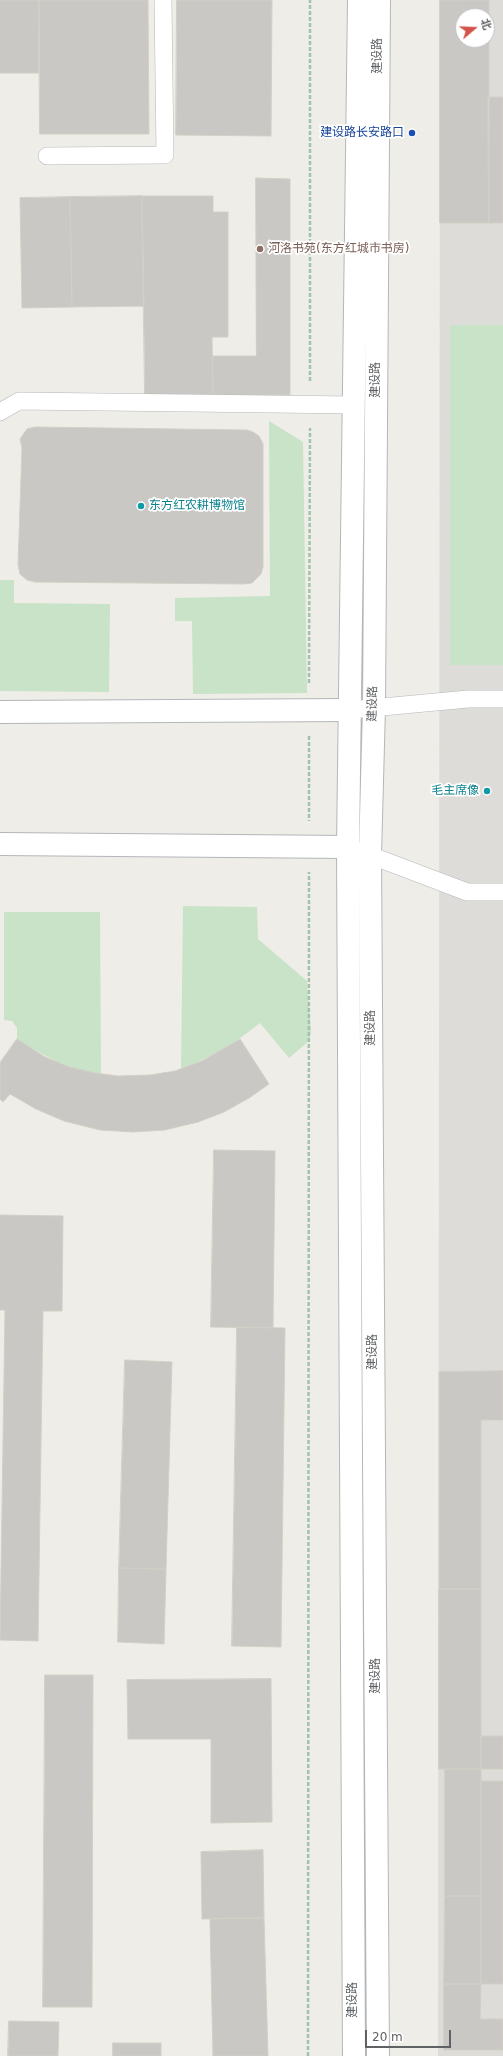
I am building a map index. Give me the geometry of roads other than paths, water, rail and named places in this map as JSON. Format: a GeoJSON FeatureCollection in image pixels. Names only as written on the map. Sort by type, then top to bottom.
{"type":"FeatureCollection","features":[{"type":"Feature","properties":{"kind":"street","name":"建设路"},"geometry":{"type":"LineString","coordinates":[[354,2056],[348,847],[355,405],[359,0]]}},
{"type":"Feature","properties":{"kind":"street","name":"建设路"},"geometry":{"type":"LineString","coordinates":[[378,2056],[370,855],[374,708],[379,0]]}},
{"type":"Feature","properties":{"kind":"street"},"geometry":{"type":"LineString","coordinates":[[0,712],[350,710]]}},
{"type":"Feature","properties":{"kind":"street"},"geometry":{"type":"LineString","coordinates":[[0,844],[348,847]]}},
{"type":"Feature","properties":{"kind":"lane"},"geometry":{"type":"LineString","coordinates":[[47,156],[165,155],[163,0]]}},
{"type":"Feature","properties":{"kind":"lane"},"geometry":{"type":"LineString","coordinates":[[0,412],[19,401],[355,405]]}},
{"type":"Feature","properties":{"kind":"lane"},"geometry":{"type":"LineString","coordinates":[[350,710],[468,699],[503,700]]}},
{"type":"Feature","properties":{"kind":"lane"},"geometry":{"type":"LineString","coordinates":[[348,847],[467,892],[503,892]]}},
{"type":"Feature","properties":{"kind":"place","name":"建设路长安路口"},"geometry":{"type":"Point","coordinates":[412,133]}},
{"type":"Feature","properties":{"kind":"place","name":"河洛书苑(东方红城市书房)"},"geometry":{"type":"Point","coordinates":[260,249]}},
{"type":"Feature","properties":{"kind":"place","name":"东方红农耕博物馆"},"geometry":{"type":"Point","coordinates":[141,506]}},
{"type":"Feature","properties":{"kind":"place","name":"毛主席像"},"geometry":{"type":"Point","coordinates":[487,791]}}]}
